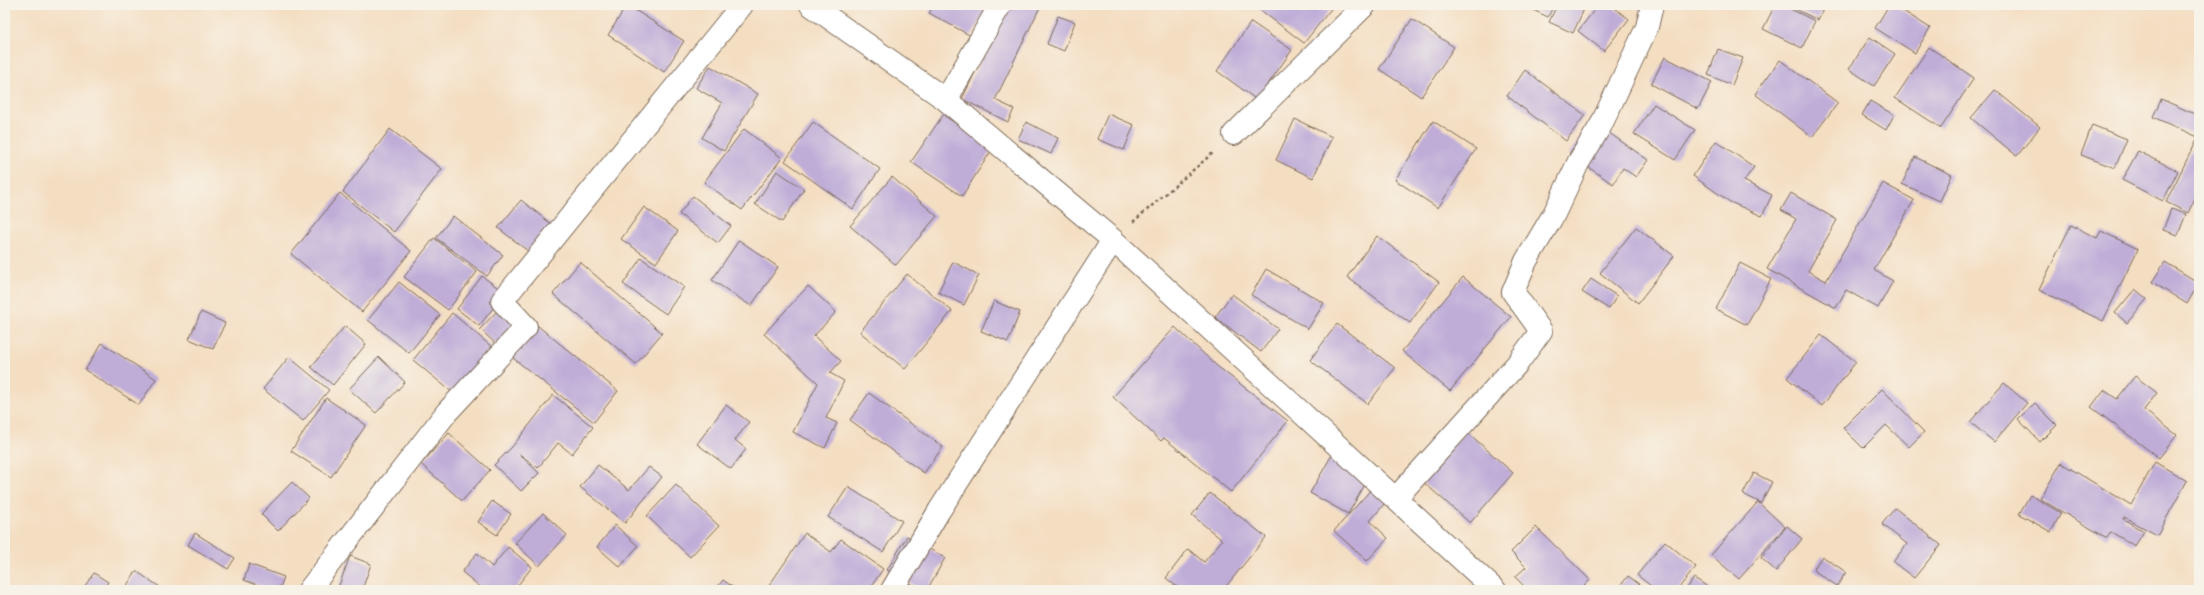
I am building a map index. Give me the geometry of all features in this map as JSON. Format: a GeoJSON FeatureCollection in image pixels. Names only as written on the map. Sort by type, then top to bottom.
{"type":"FeatureCollection","features":[{"type":"Feature","properties":{"kind":"street"},"geometry":{"type":"LineString","coordinates":[[309,590],[447,412],[526,327],[502,301],[742,5]]}},
{"type":"Feature","properties":{"kind":"street"},"geometry":{"type":"LineString","coordinates":[[811,5],[946,100],[1113,240],[1396,498],[1494,590]]}},
{"type":"Feature","properties":{"kind":"street"},"geometry":{"type":"LineString","coordinates":[[946,100],[1000,5]]}},
{"type":"Feature","properties":{"kind":"street"},"geometry":{"type":"LineString","coordinates":[[1234,134],[1366,5]]}},
{"type":"Feature","properties":{"kind":"street"},"geometry":{"type":"LineString","coordinates":[[1396,498],[1517,364],[1541,331],[1513,292],[1526,261],[1554,214],[1578,163],[1601,125],[1647,27],[1652,5]]}},
{"type":"Feature","properties":{"kind":"street"},"geometry":{"type":"LineString","coordinates":[[892,590],[939,511],[1113,240]]}},
{"type":"Feature","properties":{"kind":"path"},"geometry":{"type":"LineString","coordinates":[[1113,240],[1234,134]]}},
{"type":"Feature","properties":{"kind":"building"},"geometry":{"type":"Polygon","coordinates":[[[627,5],[684,41],[664,72],[608,35],[627,5]]]}},
{"type":"Feature","properties":{"kind":"building"},"geometry":{"type":"Polygon","coordinates":[[[934,5],[989,5],[971,36],[929,13],[934,5]]]}},
{"type":"Feature","properties":{"kind":"building"},"geometry":{"type":"Polygon","coordinates":[[[1008,5],[1041,5],[995,100],[1014,109],[1008,122],[962,99],[1008,5]]]}},
{"type":"Feature","properties":{"kind":"building"},"geometry":{"type":"Polygon","coordinates":[[[1262,5],[1334,5],[1304,43],[1259,9],[1262,5]]]}},
{"type":"Feature","properties":{"kind":"building"},"geometry":{"type":"Polygon","coordinates":[[[1536,5],[1554,5],[1548,17],[1533,10],[1536,5]]]}},
{"type":"Feature","properties":{"kind":"building"},"geometry":{"type":"Polygon","coordinates":[[[1557,5],[1586,5],[1573,33],[1549,22],[1557,5]]]}},
{"type":"Feature","properties":{"kind":"building"},"geometry":{"type":"Polygon","coordinates":[[[1598,5],[1610,5],[1629,19],[1604,51],[1578,31],[1598,5]]]}},
{"type":"Feature","properties":{"kind":"building"},"geometry":{"type":"Polygon","coordinates":[[[1775,5],[1782,5],[1815,21],[1802,48],[1763,29],[1775,5]]]}},
{"type":"Feature","properties":{"kind":"building"},"geometry":{"type":"Polygon","coordinates":[[[1797,5],[1825,5],[1818,20],[1795,9],[1797,5]]]}},
{"type":"Feature","properties":{"kind":"building"},"geometry":{"type":"Polygon","coordinates":[[[1889,5],[1894,5],[1930,28],[1915,53],[1875,28],[1889,5]]]}},
{"type":"Feature","properties":{"kind":"building"},"geometry":{"type":"Polygon","coordinates":[[[1058,16],[1075,22],[1064,51],[1047,44],[1058,16]]]}},
{"type":"Feature","properties":{"kind":"building"},"geometry":{"type":"Polygon","coordinates":[[[1412,19],[1454,47],[1421,97],[1379,69],[1412,19]]]}},
{"type":"Feature","properties":{"kind":"building"},"geometry":{"type":"Polygon","coordinates":[[[1251,22],[1292,50],[1257,100],[1217,71],[1251,22]]]}},
{"type":"Feature","properties":{"kind":"building"},"geometry":{"type":"Polygon","coordinates":[[[1870,37],[1895,54],[1874,86],[1849,69],[1870,37]]]}},
{"type":"Feature","properties":{"kind":"building"},"geometry":{"type":"Polygon","coordinates":[[[1929,47],[1974,78],[1941,128],[1895,98],[1929,47]]]}},
{"type":"Feature","properties":{"kind":"building"},"geometry":{"type":"Polygon","coordinates":[[[1718,49],[1743,58],[1732,85],[1708,75],[1718,49]]]}},
{"type":"Feature","properties":{"kind":"building"},"geometry":{"type":"Polygon","coordinates":[[[1665,57],[1712,82],[1698,109],[1651,84],[1665,57]]]}},
{"type":"Feature","properties":{"kind":"building"},"geometry":{"type":"Polygon","coordinates":[[[1780,60],[1838,103],[1812,137],[1755,94],[1780,60]]]}},
{"type":"Feature","properties":{"kind":"building"},"geometry":{"type":"Polygon","coordinates":[[[710,66],[758,94],[724,151],[702,138],[722,103],[696,88],[710,66]]]}},
{"type":"Feature","properties":{"kind":"building"},"geometry":{"type":"Polygon","coordinates":[[[1525,70],[1585,115],[1566,141],[1507,96],[1525,70]]]}},
{"type":"Feature","properties":{"kind":"building"},"geometry":{"type":"Polygon","coordinates":[[[1995,90],[2040,127],[2017,156],[1971,118],[1995,90]]]}},
{"type":"Feature","properties":{"kind":"building"},"geometry":{"type":"Polygon","coordinates":[[[2161,99],[2199,116],[2199,190],[2188,213],[2166,202],[2198,137],[2153,117],[2161,99]]]}},
{"type":"Feature","properties":{"kind":"building"},"geometry":{"type":"Polygon","coordinates":[[[1870,101],[1894,115],[1886,130],[1862,115],[1870,101]]]}},
{"type":"Feature","properties":{"kind":"building"},"geometry":{"type":"Polygon","coordinates":[[[1654,104],[1695,130],[1675,160],[1634,134],[1654,104]]]}},
{"type":"Feature","properties":{"kind":"building"},"geometry":{"type":"Polygon","coordinates":[[[1108,114],[1134,125],[1124,150],[1097,139],[1108,114]]]}},
{"type":"Feature","properties":{"kind":"building"},"geometry":{"type":"Polygon","coordinates":[[[943,115],[993,148],[962,196],[911,162],[943,115]]]}},
{"type":"Feature","properties":{"kind":"building"},"geometry":{"type":"Polygon","coordinates":[[[1295,119],[1332,137],[1313,178],[1276,160],[1295,119]]]}},
{"type":"Feature","properties":{"kind":"building"},"geometry":{"type":"Polygon","coordinates":[[[1433,121],[1476,149],[1438,208],[1395,180],[1433,121]]]}},
{"type":"Feature","properties":{"kind":"building"},"geometry":{"type":"Polygon","coordinates":[[[1592,121],[1648,160],[1636,177],[1623,168],[1613,184],[1569,154],[1592,121]]]}},
{"type":"Feature","properties":{"kind":"building"},"geometry":{"type":"Polygon","coordinates":[[[813,122],[880,169],[853,209],[785,161],[813,122]]]}},
{"type":"Feature","properties":{"kind":"building"},"geometry":{"type":"Polygon","coordinates":[[[1026,122],[1058,138],[1051,154],[1018,139],[1026,122]]]}},
{"type":"Feature","properties":{"kind":"building"},"geometry":{"type":"Polygon","coordinates":[[[2092,125],[2127,139],[2115,168],[2081,155],[2092,125]]]}},
{"type":"Feature","properties":{"kind":"building"},"geometry":{"type":"Polygon","coordinates":[[[390,129],[442,169],[394,232],[343,192],[390,129]]]}},
{"type":"Feature","properties":{"kind":"building"},"geometry":{"type":"Polygon","coordinates":[[[744,129],[782,158],[742,210],[704,182],[744,129]]]}},
{"type":"Feature","properties":{"kind":"building"},"geometry":{"type":"Polygon","coordinates":[[[1716,141],[1754,167],[1744,181],[1772,195],[1762,216],[1730,202],[1693,176],[1716,141]]]}},
{"type":"Feature","properties":{"kind":"building"},"geometry":{"type":"Polygon","coordinates":[[[2138,151],[2178,171],[2163,201],[2122,180],[2138,151]]]}},
{"type":"Feature","properties":{"kind":"building"},"geometry":{"type":"Polygon","coordinates":[[[1915,157],[1952,175],[1940,201],[1902,184],[1915,157]]]}},
{"type":"Feature","properties":{"kind":"building"},"geometry":{"type":"Polygon","coordinates":[[[777,171],[804,189],[782,222],[755,204],[777,171]]]}},
{"type":"Feature","properties":{"kind":"building"},"geometry":{"type":"Polygon","coordinates":[[[892,177],[937,216],[896,265],[850,226],[892,177]]]}},
{"type":"Feature","properties":{"kind":"building"},"geometry":{"type":"Polygon","coordinates":[[[1883,183],[1914,200],[1874,270],[1893,281],[1878,308],[1846,290],[1836,308],[1767,269],[1796,219],[1781,210],[1791,193],[1837,220],[1808,271],[1826,281],[1883,183]]]}},
{"type":"Feature","properties":{"kind":"building"},"geometry":{"type":"Polygon","coordinates":[[[340,193],[411,251],[362,312],[291,254],[340,193]]]}},
{"type":"Feature","properties":{"kind":"building"},"geometry":{"type":"Polygon","coordinates":[[[693,196],[731,226],[718,243],[679,214],[693,196]]]}},
{"type":"Feature","properties":{"kind":"building"},"geometry":{"type":"Polygon","coordinates":[[[521,200],[555,227],[533,255],[498,228],[521,200]]]}},
{"type":"Feature","properties":{"kind":"building"},"geometry":{"type":"Polygon","coordinates":[[[644,207],[678,231],[656,263],[621,239],[644,207]]]}},
{"type":"Feature","properties":{"kind":"building"},"geometry":{"type":"Polygon","coordinates":[[[2171,209],[2186,214],[2178,235],[2163,230],[2171,209]]]}},
{"type":"Feature","properties":{"kind":"building"},"geometry":{"type":"Polygon","coordinates":[[[453,216],[503,255],[487,276],[436,238],[453,216]]]}},
{"type":"Feature","properties":{"kind":"building"},"geometry":{"type":"Polygon","coordinates":[[[2071,225],[2097,238],[2101,231],[2138,249],[2103,321],[2039,290],[2071,225]]]}},
{"type":"Feature","properties":{"kind":"building"},"geometry":{"type":"Polygon","coordinates":[[[1636,227],[1674,256],[1638,303],[1600,273],[1636,227]]]}},
{"type":"Feature","properties":{"kind":"building"},"geometry":{"type":"Polygon","coordinates":[[[1377,236],[1439,282],[1410,323],[1347,277],[1377,236]]]}},
{"type":"Feature","properties":{"kind":"building"},"geometry":{"type":"Polygon","coordinates":[[[434,238],[477,272],[448,310],[404,277],[434,238]]]}},
{"type":"Feature","properties":{"kind":"building"},"geometry":{"type":"Polygon","coordinates":[[[739,240],[778,267],[751,306],[712,280],[739,240]]]}},
{"type":"Feature","properties":{"kind":"building"},"geometry":{"type":"Polygon","coordinates":[[[641,258],[684,287],[666,314],[623,284],[641,258]]]}},
{"type":"Feature","properties":{"kind":"building"},"geometry":{"type":"Polygon","coordinates":[[[580,262],[662,333],[636,364],[553,294],[580,262]]]}},
{"type":"Feature","properties":{"kind":"building"},"geometry":{"type":"Polygon","coordinates":[[[953,262],[979,275],[964,305],[938,292],[953,262]]]}},
{"type":"Feature","properties":{"kind":"building"},"geometry":{"type":"Polygon","coordinates":[[[2165,262],[2199,283],[2187,304],[2152,282],[2165,262]]]}},
{"type":"Feature","properties":{"kind":"building"},"geometry":{"type":"Polygon","coordinates":[[[1740,263],[1771,279],[1747,325],[1716,309],[1740,263]]]}},
{"type":"Feature","properties":{"kind":"building"},"geometry":{"type":"Polygon","coordinates":[[[1266,269],[1324,303],[1308,329],[1251,295],[1266,269]]]}},
{"type":"Feature","properties":{"kind":"building"},"geometry":{"type":"Polygon","coordinates":[[[907,274],[952,311],[905,369],[860,332],[907,274]]]}},
{"type":"Feature","properties":{"kind":"building"},"geometry":{"type":"Polygon","coordinates":[[[482,276],[505,293],[479,326],[457,309],[482,276]]]}},
{"type":"Feature","properties":{"kind":"building"},"geometry":{"type":"Polygon","coordinates":[[[1463,277],[1511,317],[1450,391],[1402,351],[1463,277]]]}},
{"type":"Feature","properties":{"kind":"building"},"geometry":{"type":"Polygon","coordinates":[[[1591,279],[1617,296],[1609,309],[1582,292],[1591,279]]]}},
{"type":"Feature","properties":{"kind":"building"},"geometry":{"type":"Polygon","coordinates":[[[399,282],[440,315],[409,353],[368,320],[399,282]]]}},
{"type":"Feature","properties":{"kind":"building"},"geometry":{"type":"Polygon","coordinates":[[[808,286],[836,312],[814,336],[841,361],[830,373],[844,381],[826,418],[837,423],[825,448],[793,432],[818,383],[764,334],[808,286]]]}},
{"type":"Feature","properties":{"kind":"building"},"geometry":{"type":"Polygon","coordinates":[[[2135,289],[2147,299],[2127,323],[2115,313],[2135,289]]]}},
{"type":"Feature","properties":{"kind":"building"},"geometry":{"type":"Polygon","coordinates":[[[1232,294],[1278,329],[1261,352],[1215,317],[1232,294]]]}},
{"type":"Feature","properties":{"kind":"building"},"geometry":{"type":"Polygon","coordinates":[[[994,301],[1020,312],[1008,342],[981,331],[994,301]]]}},
{"type":"Feature","properties":{"kind":"building"},"geometry":{"type":"Polygon","coordinates":[[[499,309],[519,328],[500,348],[480,329],[499,309]]]}},
{"type":"Feature","properties":{"kind":"building"},"geometry":{"type":"Polygon","coordinates":[[[201,312],[225,323],[213,349],[189,339],[201,312]]]}},
{"type":"Feature","properties":{"kind":"building"},"geometry":{"type":"Polygon","coordinates":[[[452,313],[492,347],[453,393],[413,360],[452,313]]]}},
{"type":"Feature","properties":{"kind":"building"},"geometry":{"type":"Polygon","coordinates":[[[1337,324],[1395,368],[1368,404],[1310,360],[1337,324]]]}},
{"type":"Feature","properties":{"kind":"building"},"geometry":{"type":"Polygon","coordinates":[[[345,326],[366,344],[333,385],[311,367],[345,326]]]}},
{"type":"Feature","properties":{"kind":"building"},"geometry":{"type":"Polygon","coordinates":[[[538,326],[618,391],[594,422],[513,358],[538,326]]]}},
{"type":"Feature","properties":{"kind":"building"},"geometry":{"type":"Polygon","coordinates":[[[1175,327],[1217,366],[1288,421],[1231,492],[1164,438],[1161,441],[1113,397],[1175,327]]]}},
{"type":"Feature","properties":{"kind":"building"},"geometry":{"type":"Polygon","coordinates":[[[1821,335],[1856,362],[1822,406],[1787,378],[1821,335]]]}},
{"type":"Feature","properties":{"kind":"building"},"geometry":{"type":"Polygon","coordinates":[[[102,343],[156,379],[139,405],[85,370],[102,343]]]}},
{"type":"Feature","properties":{"kind":"building"},"geometry":{"type":"Polygon","coordinates":[[[289,357],[329,390],[303,421],[263,389],[289,357]]]}},
{"type":"Feature","properties":{"kind":"building"},"geometry":{"type":"Polygon","coordinates":[[[379,357],[405,382],[376,413],[349,389],[379,357]]]}},
{"type":"Feature","properties":{"kind":"building"},"geometry":{"type":"Polygon","coordinates":[[[2135,376],[2157,393],[2144,410],[2177,435],[2159,458],[2091,407],[2104,390],[2117,399],[2135,376]]]}},
{"type":"Feature","properties":{"kind":"building"},"geometry":{"type":"Polygon","coordinates":[[[2004,383],[2027,403],[1994,442],[1970,422],[2004,383]]]}},
{"type":"Feature","properties":{"kind":"building"},"geometry":{"type":"Polygon","coordinates":[[[1882,389],[1924,432],[1909,447],[1886,425],[1863,448],[1843,428],[1882,389]]]}},
{"type":"Feature","properties":{"kind":"building"},"geometry":{"type":"Polygon","coordinates":[[[869,393],[943,447],[924,473],[850,420],[869,393]]]}},
{"type":"Feature","properties":{"kind":"building"},"geometry":{"type":"Polygon","coordinates":[[[553,395],[593,427],[572,454],[558,443],[538,468],[518,453],[539,473],[521,491],[494,465],[512,447],[553,395]]]}},
{"type":"Feature","properties":{"kind":"building"},"geometry":{"type":"Polygon","coordinates":[[[326,398],[366,425],[331,477],[291,451],[326,398]]]}},
{"type":"Feature","properties":{"kind":"building"},"geometry":{"type":"Polygon","coordinates":[[[2035,403],[2057,425],[2040,442],[2018,419],[2035,403]]]}},
{"type":"Feature","properties":{"kind":"building"},"geometry":{"type":"Polygon","coordinates":[[[726,405],[749,422],[735,440],[746,449],[731,469],[697,444],[726,405]]]}},
{"type":"Feature","properties":{"kind":"building"},"geometry":{"type":"Polygon","coordinates":[[[1466,431],[1513,473],[1470,523],[1422,481],[1466,431]]]}},
{"type":"Feature","properties":{"kind":"building"},"geometry":{"type":"Polygon","coordinates":[[[449,433],[490,470],[462,501],[421,464],[449,433]]]}},
{"type":"Feature","properties":{"kind":"building"},"geometry":{"type":"Polygon","coordinates":[[[1333,453],[1371,474],[1348,514],[1310,493],[1333,453]]]}},
{"type":"Feature","properties":{"kind":"building"},"geometry":{"type":"Polygon","coordinates":[[[2155,462],[2187,481],[2157,535],[2124,517],[2123,519],[2144,531],[2135,546],[2111,532],[2107,538],[2040,499],[2061,463],[2131,505],[2155,462]]]}},
{"type":"Feature","properties":{"kind":"building"},"geometry":{"type":"Polygon","coordinates":[[[598,465],[629,490],[649,467],[662,477],[625,523],[580,487],[598,465]]]}},
{"type":"Feature","properties":{"kind":"building"},"geometry":{"type":"Polygon","coordinates":[[[1754,473],[1772,482],[1761,503],[1743,494],[1754,473]]]}},
{"type":"Feature","properties":{"kind":"building"},"geometry":{"type":"Polygon","coordinates":[[[292,482],[309,498],[278,531],[261,514],[292,482]]]}},
{"type":"Feature","properties":{"kind":"building"},"geometry":{"type":"Polygon","coordinates":[[[676,485],[719,526],[690,557],[647,516],[676,485]]]}},
{"type":"Feature","properties":{"kind":"building"},"geometry":{"type":"Polygon","coordinates":[[[1375,485],[1389,498],[1370,521],[1388,538],[1367,561],[1334,531],[1375,485]]]}},
{"type":"Feature","properties":{"kind":"building"},"geometry":{"type":"Polygon","coordinates":[[[848,487],[902,521],[883,552],[828,517],[848,487]]]}},
{"type":"Feature","properties":{"kind":"building"},"geometry":{"type":"Polygon","coordinates":[[[1210,493],[1266,537],[1223,590],[1181,590],[1166,578],[1188,549],[1204,562],[1222,540],[1192,515],[1210,493]]]}},
{"type":"Feature","properties":{"kind":"building"},"geometry":{"type":"Polygon","coordinates":[[[2030,495],[2061,513],[2051,532],[2019,514],[2030,495]]]}},
{"type":"Feature","properties":{"kind":"building"},"geometry":{"type":"Polygon","coordinates":[[[492,501],[511,514],[497,535],[478,522],[492,501]]]}},
{"type":"Feature","properties":{"kind":"building"},"geometry":{"type":"Polygon","coordinates":[[[1758,502],[1785,527],[1739,579],[1711,555],[1758,502]]]}},
{"type":"Feature","properties":{"kind":"building"},"geometry":{"type":"Polygon","coordinates":[[[1895,508],[1941,545],[1914,578],[1893,562],[1907,544],[1882,524],[1895,508]]]}},
{"type":"Feature","properties":{"kind":"building"},"geometry":{"type":"Polygon","coordinates":[[[543,513],[567,535],[539,566],[515,543],[543,513]]]}},
{"type":"Feature","properties":{"kind":"building"},"geometry":{"type":"Polygon","coordinates":[[[615,525],[638,546],[620,567],[597,547],[615,525]]]}},
{"type":"Feature","properties":{"kind":"building"},"geometry":{"type":"Polygon","coordinates":[[[1787,526],[1802,539],[1776,571],[1761,558],[1787,526]]]}},
{"type":"Feature","properties":{"kind":"building"},"geometry":{"type":"Polygon","coordinates":[[[1536,527],[1590,580],[1580,590],[1528,590],[1515,577],[1526,567],[1511,552],[1536,527]]]}},
{"type":"Feature","properties":{"kind":"building"},"geometry":{"type":"Polygon","coordinates":[[[195,533],[235,558],[228,569],[188,545],[195,533]]]}},
{"type":"Feature","properties":{"kind":"building"},"geometry":{"type":"Polygon","coordinates":[[[805,533],[831,552],[841,539],[883,569],[869,590],[766,590],[805,533]]]}},
{"type":"Feature","properties":{"kind":"building"},"geometry":{"type":"Polygon","coordinates":[[[907,536],[945,558],[927,590],[922,590],[887,570],[907,536]]]}},
{"type":"Feature","properties":{"kind":"building"},"geometry":{"type":"Polygon","coordinates":[[[1665,541],[1696,567],[1677,590],[1656,590],[1637,575],[1665,541]]]}},
{"type":"Feature","properties":{"kind":"building"},"geometry":{"type":"Polygon","coordinates":[[[508,547],[532,567],[514,590],[484,590],[462,572],[477,553],[492,567],[508,547]]]}},
{"type":"Feature","properties":{"kind":"building"},"geometry":{"type":"Polygon","coordinates":[[[350,556],[371,564],[362,590],[344,590],[338,588],[350,556]]]}},
{"type":"Feature","properties":{"kind":"building"},"geometry":{"type":"Polygon","coordinates":[[[1822,556],[1846,572],[1837,586],[1813,570],[1822,556]]]}},
{"type":"Feature","properties":{"kind":"building"},"geometry":{"type":"Polygon","coordinates":[[[249,564],[284,577],[279,590],[271,590],[244,580],[249,564]]]}},
{"type":"Feature","properties":{"kind":"building"},"geometry":{"type":"Polygon","coordinates":[[[136,571],[160,587],[158,590],[124,590],[136,571]]]}},
{"type":"Feature","properties":{"kind":"building"},"geometry":{"type":"Polygon","coordinates":[[[94,573],[108,582],[103,590],[82,590],[94,573]]]}},
{"type":"Feature","properties":{"kind":"building"},"geometry":{"type":"Polygon","coordinates":[[[1628,576],[1647,590],[1617,590],[1628,576]]]}},
{"type":"Feature","properties":{"kind":"building"},"geometry":{"type":"Polygon","coordinates":[[[1694,578],[1713,590],[1686,590],[1694,578]]]}},
{"type":"Feature","properties":{"kind":"building"},"geometry":{"type":"Polygon","coordinates":[[[723,580],[737,590],[715,590],[723,580]]]}}]}
